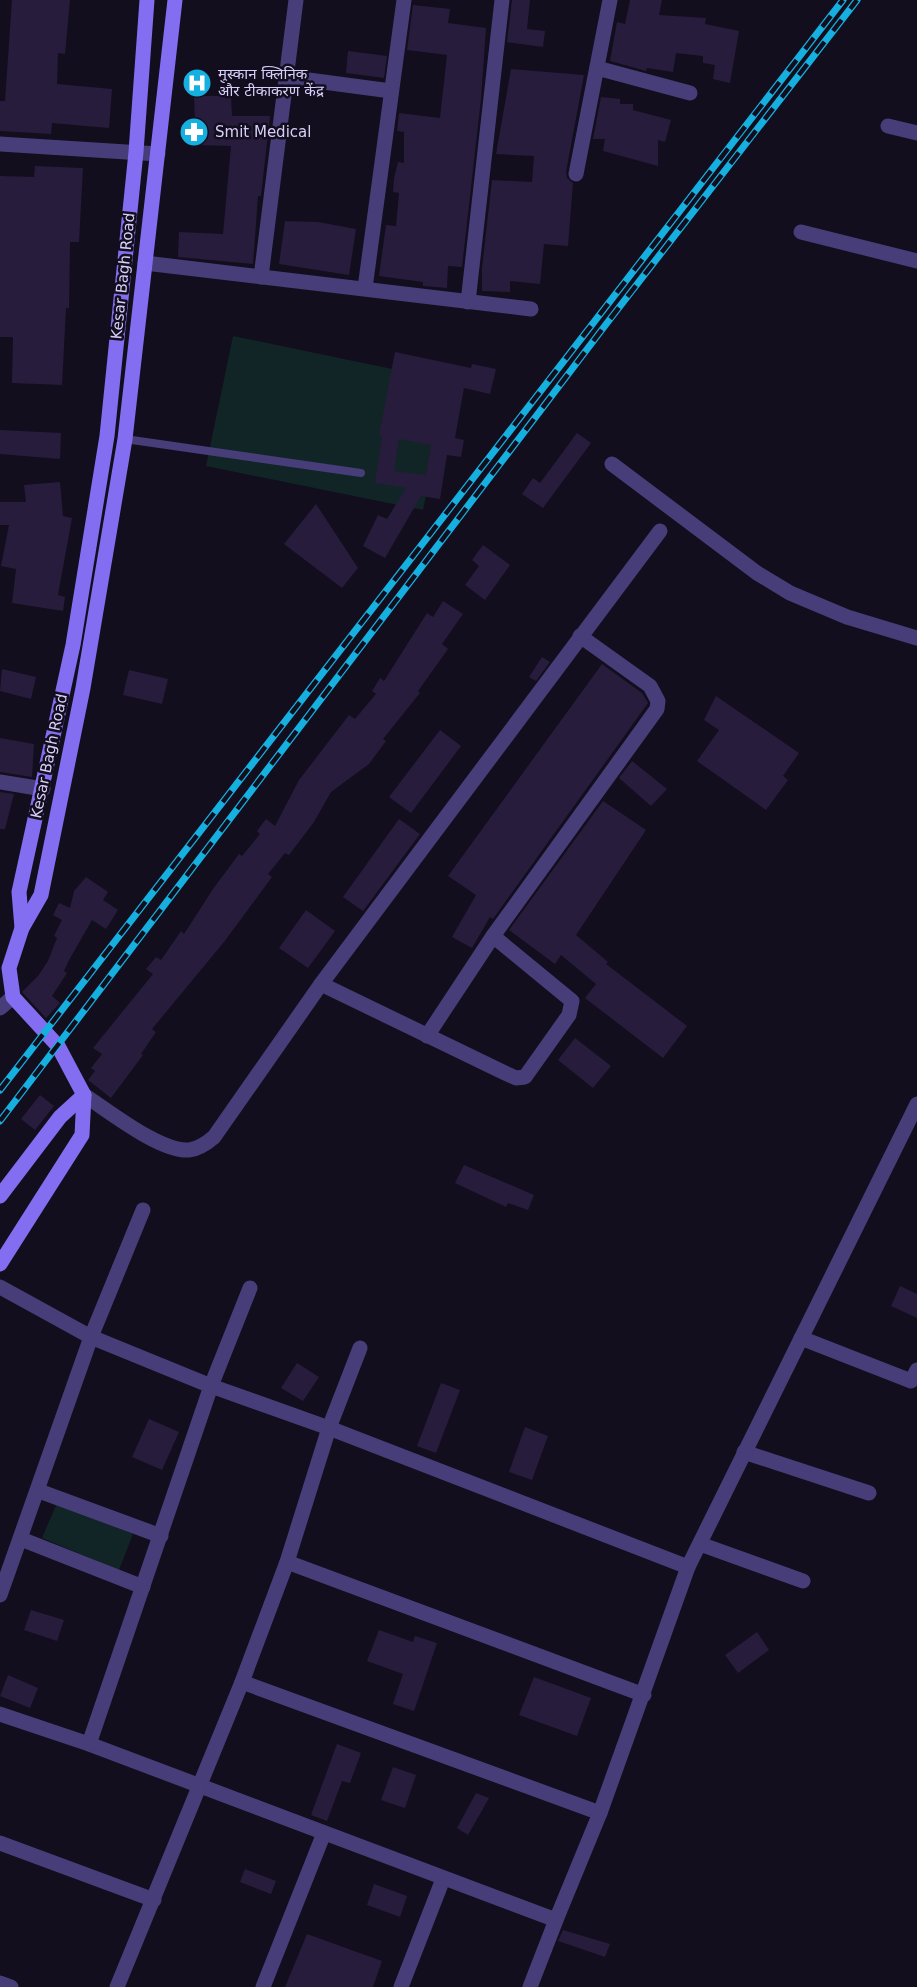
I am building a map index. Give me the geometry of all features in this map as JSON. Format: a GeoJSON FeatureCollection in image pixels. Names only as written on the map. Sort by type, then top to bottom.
{"type":"FeatureCollection","features":[{"type":"Feature","properties":{"kind":"main road"},"geometry":{"type":"LineString","coordinates":[[136,152],[147,0]]}},
{"type":"Feature","properties":{"kind":"main road","name":"Kesar Bagh Road"},"geometry":{"type":"LineString","coordinates":[[13,998],[9,968],[22,928],[41,895],[83,688],[125,439],[175,0]]}},
{"type":"Feature","properties":{"kind":"main road","name":"Kesar Bagh Road"},"geometry":{"type":"LineString","coordinates":[[22,928],[19,892],[73,645],[104,458],[136,152]]}},
{"type":"Feature","properties":{"kind":"main road"},"geometry":{"type":"LineString","coordinates":[[0,1264],[82,1135],[84,1095],[58,1046],[13,998]]}},
{"type":"Feature","properties":{"kind":"main road"},"geometry":{"type":"LineString","coordinates":[[0,1196],[60,1117],[84,1095]]}},
{"type":"Feature","properties":{"kind":"street"},"geometry":{"type":"LineString","coordinates":[[261,277],[296,0]]}},
{"type":"Feature","properties":{"kind":"street"},"geometry":{"type":"LineString","coordinates":[[365,288],[404,0]]}},
{"type":"Feature","properties":{"kind":"street"},"geometry":{"type":"LineString","coordinates":[[468,302],[502,0]]}},
{"type":"Feature","properties":{"kind":"street"},"geometry":{"type":"LineString","coordinates":[[576,174],[610,0]]}},
{"type":"Feature","properties":{"kind":"street"},"geometry":{"type":"LineString","coordinates":[[597,68],[690,93]]}},
{"type":"Feature","properties":{"kind":"street"},"geometry":{"type":"LineString","coordinates":[[286,77],[392,91]]}},
{"type":"Feature","properties":{"kind":"street"},"geometry":{"type":"LineString","coordinates":[[888,126],[917,134]]}},
{"type":"Feature","properties":{"kind":"street"},"geometry":{"type":"LineString","coordinates":[[0,144],[158,154]]}},
{"type":"Feature","properties":{"kind":"street"},"geometry":{"type":"LineString","coordinates":[[801,232],[917,261]]}},
{"type":"Feature","properties":{"kind":"street"},"geometry":{"type":"LineString","coordinates":[[144,263],[531,309]]}},
{"type":"Feature","properties":{"kind":"street"},"geometry":{"type":"LineString","coordinates":[[612,464],[757,573],[789,593],[846,616],[917,638]]}},
{"type":"Feature","properties":{"kind":"street"},"geometry":{"type":"LineString","coordinates":[[84,1095],[168,1145],[190,1150],[205,1144],[214,1137],[321,984],[660,531]]}},
{"type":"Feature","properties":{"kind":"street"},"geometry":{"type":"LineString","coordinates":[[427,1036],[493,936],[657,709],[658,702],[650,686],[580,636]]}},
{"type":"Feature","properties":{"kind":"street"},"geometry":{"type":"LineString","coordinates":[[0,782],[43,789]]}},
{"type":"Feature","properties":{"kind":"street"},"geometry":{"type":"LineString","coordinates":[[321,984],[516,1078],[525,1077],[572,1008],[568,997],[493,936]]}},
{"type":"Feature","properties":{"kind":"street"},"geometry":{"type":"LineString","coordinates":[[0,1008],[13,998]]}},
{"type":"Feature","properties":{"kind":"street"},"geometry":{"type":"LineString","coordinates":[[530,1987],[600,1813],[688,1567],[917,1104]]}},
{"type":"Feature","properties":{"kind":"street"},"geometry":{"type":"LineString","coordinates":[[0,1595],[39,1491],[91,1337],[143,1210]]}},
{"type":"Feature","properties":{"kind":"street"},"geometry":{"type":"LineString","coordinates":[[0,1287],[91,1337],[211,1386],[329,1428],[688,1567]]}},
{"type":"Feature","properties":{"kind":"street"},"geometry":{"type":"LineString","coordinates":[[89,1744],[211,1386],[250,1288]]}},
{"type":"Feature","properties":{"kind":"street"},"geometry":{"type":"LineString","coordinates":[[801,1338],[915,1378]]}},
{"type":"Feature","properties":{"kind":"street"},"geometry":{"type":"LineString","coordinates":[[117,1987],[242,1682],[286,1562],[329,1428],[360,1348]]}},
{"type":"Feature","properties":{"kind":"street"},"geometry":{"type":"LineString","coordinates":[[744,1452],[869,1493]]}},
{"type":"Feature","properties":{"kind":"street"},"geometry":{"type":"LineString","coordinates":[[39,1491],[161,1536]]}},
{"type":"Feature","properties":{"kind":"street"},"geometry":{"type":"LineString","coordinates":[[21,1539],[143,1587]]}},
{"type":"Feature","properties":{"kind":"street"},"geometry":{"type":"LineString","coordinates":[[700,1544],[803,1581]]}},
{"type":"Feature","properties":{"kind":"street"},"geometry":{"type":"LineString","coordinates":[[286,1562],[644,1695]]}},
{"type":"Feature","properties":{"kind":"street"},"geometry":{"type":"LineString","coordinates":[[242,1682],[600,1813]]}},
{"type":"Feature","properties":{"kind":"street"},"geometry":{"type":"LineString","coordinates":[[0,1714],[89,1744],[442,1879],[556,1920]]}},
{"type":"Feature","properties":{"kind":"street"},"geometry":{"type":"LineString","coordinates":[[263,1987],[324,1833]]}},
{"type":"Feature","properties":{"kind":"street"},"geometry":{"type":"LineString","coordinates":[[0,1844],[154,1900]]}},
{"type":"Feature","properties":{"kind":"street"},"geometry":{"type":"LineString","coordinates":[[401,1987],[442,1879]]}},
{"type":"Feature","properties":{"kind":"street"},"geometry":{"type":"LineString","coordinates":[[0,1983],[11,1987]]}},
{"type":"Feature","properties":{"kind":"lane"},"geometry":{"type":"LineString","coordinates":[[125,439],[361,473]]}},
{"type":"Feature","properties":{"kind":"green space"},"geometry":{"type":"Polygon","coordinates":[[[233,336],[450,381],[423,510],[206,466],[233,336]]]}},
{"type":"Feature","properties":{"kind":"green space"},"geometry":{"type":"Polygon","coordinates":[[[57,1503],[133,1534],[119,1570],[42,1538],[57,1503]]]}},
{"type":"Feature","properties":{"kind":"building"},"geometry":{"type":"Polygon","coordinates":[[[12,0],[70,0],[65,54],[58,53],[57,84],[112,89],[109,128],[52,123],[51,134],[0,131],[0,101],[5,101],[12,0]]]}},
{"type":"Feature","properties":{"kind":"building"},"geometry":{"type":"Polygon","coordinates":[[[512,0],[530,0],[527,29],[545,31],[543,47],[507,42],[512,0]]]}},
{"type":"Feature","properties":{"kind":"building"},"geometry":{"type":"Polygon","coordinates":[[[630,0],[662,0],[659,15],[706,18],[705,24],[739,31],[730,83],[713,79],[715,65],[703,63],[703,56],[676,53],[673,72],[647,68],[646,71],[610,61],[617,22],[625,24],[630,0]]]}},
{"type":"Feature","properties":{"kind":"building"},"geometry":{"type":"Polygon","coordinates":[[[413,5],[450,9],[448,23],[486,28],[481,99],[462,267],[448,266],[447,288],[423,286],[423,282],[379,276],[386,225],[396,226],[399,193],[393,192],[394,178],[398,162],[404,163],[404,132],[397,131],[399,113],[440,118],[447,55],[407,50],[413,5]]]}},
{"type":"Feature","properties":{"kind":"building"},"geometry":{"type":"Polygon","coordinates":[[[348,51],[387,56],[384,78],[346,73],[348,51]]]}},
{"type":"Feature","properties":{"kind":"building"},"geometry":{"type":"Polygon","coordinates":[[[511,69],[584,75],[566,172],[567,178],[573,183],[568,246],[544,244],[540,284],[510,281],[510,292],[482,291],[482,268],[492,180],[532,182],[534,156],[496,154],[511,69]]]}},
{"type":"Feature","properties":{"kind":"building"},"geometry":{"type":"Polygon","coordinates":[[[194,96],[231,96],[232,116],[270,116],[261,196],[258,196],[253,264],[178,257],[179,232],[223,234],[231,146],[196,145],[194,96]]]}},
{"type":"Feature","properties":{"kind":"building"},"geometry":{"type":"Polygon","coordinates":[[[601,97],[620,99],[620,104],[633,104],[633,110],[671,120],[665,142],[658,140],[658,166],[603,151],[605,139],[593,139],[601,97]]]}},
{"type":"Feature","properties":{"kind":"building"},"geometry":{"type":"Polygon","coordinates":[[[35,166],[83,168],[79,242],[70,242],[69,308],[66,308],[62,385],[12,383],[13,337],[0,337],[0,176],[34,177],[35,166]]]}},
{"type":"Feature","properties":{"kind":"building"},"geometry":{"type":"Polygon","coordinates":[[[285,221],[318,222],[356,229],[349,275],[279,264],[285,221]]]}},
{"type":"Feature","properties":{"kind":"building"},"geometry":{"type":"Polygon","coordinates":[[[395,352],[471,368],[472,364],[496,369],[490,394],[464,388],[455,438],[464,440],[461,457],[447,455],[440,499],[421,496],[385,558],[363,546],[378,515],[387,519],[406,488],[375,483],[382,436],[379,435],[395,352]],[[399,439],[394,471],[426,475],[431,445],[399,439]]]}},
{"type":"Feature","properties":{"kind":"building"},"geometry":{"type":"Polygon","coordinates":[[[0,430],[61,433],[60,459],[0,454],[0,430]]]}},
{"type":"Feature","properties":{"kind":"building"},"geometry":{"type":"Polygon","coordinates":[[[577,433],[591,443],[543,508],[522,494],[533,478],[540,483],[577,433]]]}},
{"type":"Feature","properties":{"kind":"building"},"geometry":{"type":"Polygon","coordinates":[[[60,482],[63,516],[72,518],[58,595],[65,597],[63,611],[12,603],[16,569],[1,566],[9,525],[0,525],[0,502],[26,502],[24,485],[60,482]]]}},
{"type":"Feature","properties":{"kind":"building"},"geometry":{"type":"Polygon","coordinates":[[[316,504],[358,568],[342,588],[284,544],[316,504]]]}},
{"type":"Feature","properties":{"kind":"building"},"geometry":{"type":"Polygon","coordinates":[[[483,545],[510,565],[485,600],[465,585],[479,566],[472,560],[483,545]]]}},
{"type":"Feature","properties":{"kind":"building"},"geometry":{"type":"Polygon","coordinates":[[[443,601],[463,614],[442,644],[448,649],[418,691],[420,693],[383,739],[386,741],[369,764],[331,792],[314,822],[289,855],[285,853],[268,874],[272,877],[224,942],[152,1029],[156,1032],[141,1054],[143,1055],[111,1098],[88,1080],[95,1071],[91,1068],[102,1054],[93,1048],[153,974],[146,969],[156,957],[161,960],[181,931],[184,934],[239,854],[242,856],[260,834],[257,831],[266,819],[275,826],[299,780],[349,715],[355,719],[376,694],[372,691],[380,678],[384,681],[427,613],[433,617],[443,601]]]}},
{"type":"Feature","properties":{"kind":"building"},"geometry":{"type":"Polygon","coordinates":[[[542,657],[550,662],[536,681],[529,677],[542,657]]]}},
{"type":"Feature","properties":{"kind":"building"},"geometry":{"type":"Polygon","coordinates":[[[602,664],[642,693],[648,703],[493,919],[490,917],[472,948],[452,937],[476,895],[448,876],[602,664]]]}},
{"type":"Feature","properties":{"kind":"building"},"geometry":{"type":"Polygon","coordinates":[[[2,669],[36,677],[31,699],[0,691],[2,669]]]}},
{"type":"Feature","properties":{"kind":"building"},"geometry":{"type":"Polygon","coordinates":[[[129,670],[168,679],[162,704],[123,695],[129,670]]]}},
{"type":"Feature","properties":{"kind":"building"},"geometry":{"type":"Polygon","coordinates":[[[716,696],[799,753],[783,776],[788,780],[766,810],[697,761],[719,730],[704,720],[716,696]]]}},
{"type":"Feature","properties":{"kind":"building"},"geometry":{"type":"Polygon","coordinates":[[[440,730],[461,746],[411,813],[389,797],[440,730]]]}},
{"type":"Feature","properties":{"kind":"building"},"geometry":{"type":"Polygon","coordinates":[[[0,738],[34,744],[32,777],[0,772],[0,738]]]}},
{"type":"Feature","properties":{"kind":"building"},"geometry":{"type":"Polygon","coordinates":[[[632,761],[667,789],[651,806],[619,778],[632,761]]]}},
{"type":"Feature","properties":{"kind":"building"},"geometry":{"type":"Polygon","coordinates":[[[0,792],[14,794],[5,829],[0,829],[0,792]]]}},
{"type":"Feature","properties":{"kind":"building"},"geometry":{"type":"Polygon","coordinates":[[[603,801],[646,830],[576,935],[608,962],[606,964],[687,1026],[663,1058],[585,998],[596,984],[561,955],[555,964],[509,930],[603,801]]]}},
{"type":"Feature","properties":{"kind":"building"},"geometry":{"type":"Polygon","coordinates":[[[399,819],[420,834],[363,911],[343,897],[399,819]]]}},
{"type":"Feature","properties":{"kind":"building"},"geometry":{"type":"Polygon","coordinates":[[[86,877],[108,892],[103,900],[118,910],[106,929],[92,920],[69,960],[64,971],[67,973],[52,996],[60,1003],[46,1018],[22,992],[38,976],[48,961],[57,938],[54,936],[62,920],[53,915],[59,903],[70,908],[74,891],[86,877]]]}},
{"type":"Feature","properties":{"kind":"building"},"geometry":{"type":"Polygon","coordinates":[[[306,910],[335,931],[308,968],[279,948],[306,910]]]}},
{"type":"Feature","properties":{"kind":"building"},"geometry":{"type":"Polygon","coordinates":[[[575,1038],[611,1066],[593,1088],[558,1060],[575,1038]]]}},
{"type":"Feature","properties":{"kind":"building"},"geometry":{"type":"Polygon","coordinates":[[[40,1095],[54,1106],[35,1130],[21,1119],[40,1095]]]}},
{"type":"Feature","properties":{"kind":"building"},"geometry":{"type":"Polygon","coordinates":[[[464,1165],[534,1195],[528,1210],[508,1203],[506,1207],[455,1183],[464,1165]]]}},
{"type":"Feature","properties":{"kind":"building"},"geometry":{"type":"Polygon","coordinates":[[[900,1286],[917,1294],[917,1318],[891,1306],[900,1286]]]}},
{"type":"Feature","properties":{"kind":"building"},"geometry":{"type":"Polygon","coordinates":[[[297,1363],[319,1377],[303,1401],[281,1388],[297,1363]]]}},
{"type":"Feature","properties":{"kind":"building"},"geometry":{"type":"Polygon","coordinates":[[[441,1383],[460,1390],[436,1453],[417,1446],[441,1383]]]}},
{"type":"Feature","properties":{"kind":"building"},"geometry":{"type":"Polygon","coordinates":[[[149,1419],[179,1432],[162,1470],[132,1457],[149,1419]]]}},
{"type":"Feature","properties":{"kind":"building"},"geometry":{"type":"Polygon","coordinates":[[[525,1427],[548,1436],[532,1480],[509,1472],[525,1427]]]}},
{"type":"Feature","properties":{"kind":"building"},"geometry":{"type":"Polygon","coordinates":[[[31,1610],[64,1620],[57,1641],[24,1630],[31,1610]]]}},
{"type":"Feature","properties":{"kind":"building"},"geometry":{"type":"Polygon","coordinates":[[[379,1630],[413,1642],[415,1636],[437,1643],[414,1711],[393,1704],[403,1674],[367,1661],[379,1630]]]}},
{"type":"Feature","properties":{"kind":"building"},"geometry":{"type":"Polygon","coordinates":[[[757,1632],[769,1650],[738,1673],[725,1655],[757,1632]]]}},
{"type":"Feature","properties":{"kind":"building"},"geometry":{"type":"Polygon","coordinates":[[[8,1675],[38,1688],[30,1708],[0,1696],[8,1675]]]}},
{"type":"Feature","properties":{"kind":"building"},"geometry":{"type":"Polygon","coordinates":[[[534,1677],[591,1698],[577,1736],[519,1715],[534,1677]]]}},
{"type":"Feature","properties":{"kind":"building"},"geometry":{"type":"Polygon","coordinates":[[[337,1744],[361,1753],[350,1783],[342,1781],[327,1821],[311,1815],[337,1744]]]}},
{"type":"Feature","properties":{"kind":"building"},"geometry":{"type":"Polygon","coordinates":[[[393,1767],[416,1775],[405,1808],[381,1800],[393,1767]]]}},
{"type":"Feature","properties":{"kind":"building"},"geometry":{"type":"Polygon","coordinates":[[[476,1793],[489,1798],[468,1835],[457,1828],[476,1793]]]}},
{"type":"Feature","properties":{"kind":"building"},"geometry":{"type":"Polygon","coordinates":[[[245,1869],[276,1881],[271,1894],[240,1882],[245,1869]]]}},
{"type":"Feature","properties":{"kind":"building"},"geometry":{"type":"Polygon","coordinates":[[[374,1884],[407,1896],[400,1917],[367,1905],[374,1884]]]}},
{"type":"Feature","properties":{"kind":"building"},"geometry":{"type":"Polygon","coordinates":[[[563,1930],[610,1944],[605,1957],[558,1941],[563,1930]]]}},
{"type":"Feature","properties":{"kind":"building"},"geometry":{"type":"Polygon","coordinates":[[[307,1934],[382,1961],[373,1987],[285,1987],[307,1934]]]}},
{"type":"Feature","properties":{"kind":"railway"},"geometry":{"type":"LineString","coordinates":[[0,1090],[843,0]]}},
{"type":"Feature","properties":{"kind":"railway"},"geometry":{"type":"LineString","coordinates":[[0,1121],[607,323],[857,0]]}},
{"type":"Feature","properties":{"kind":"place","name":"मुस्कान क्लिनिक और टीकाकरण केंद्र"},"geometry":{"type":"Point","coordinates":[197,83]}},
{"type":"Feature","properties":{"kind":"place","name":"Smit Medical"},"geometry":{"type":"Point","coordinates":[194,132]}}]}
